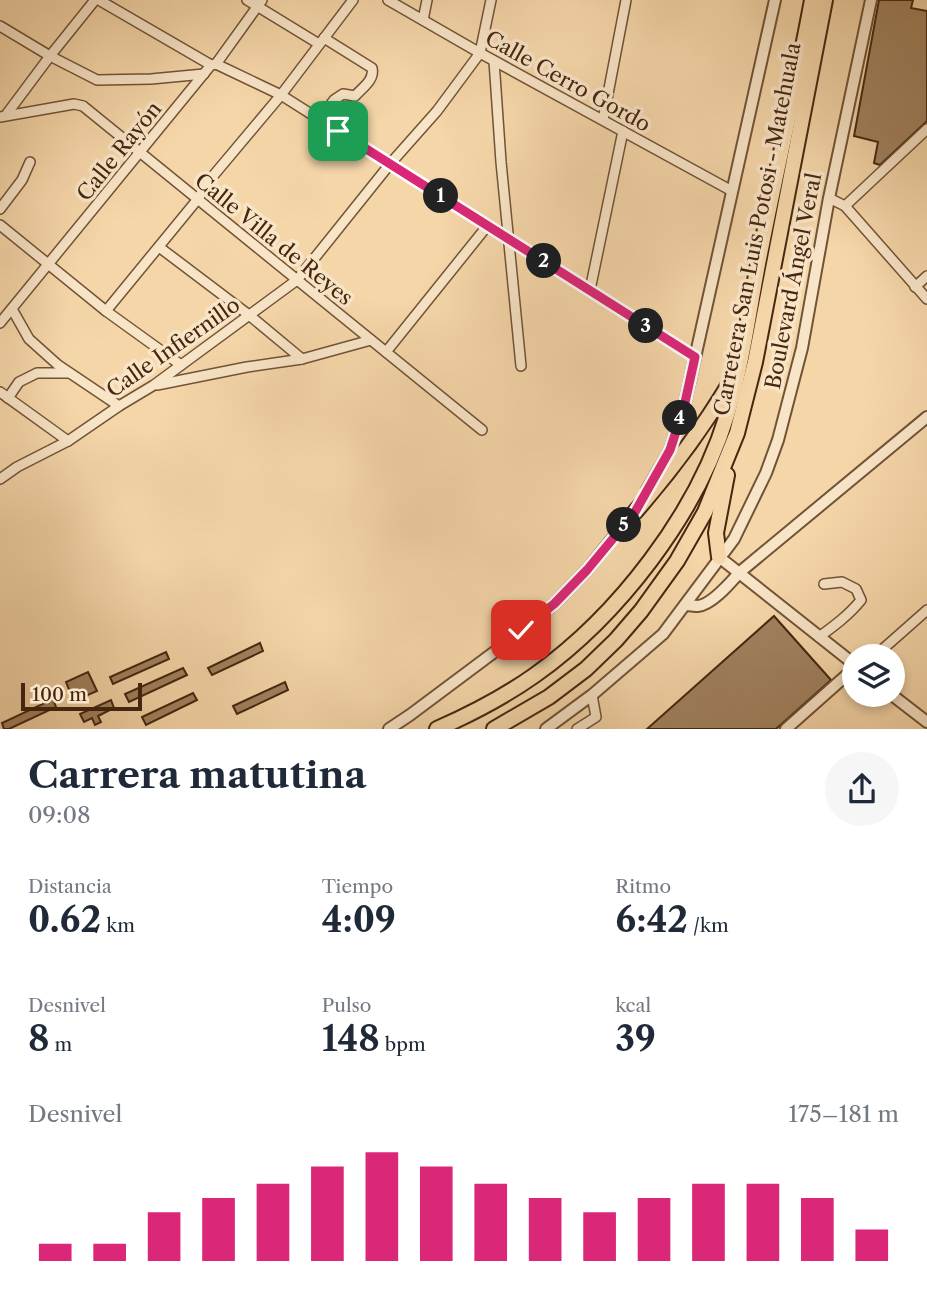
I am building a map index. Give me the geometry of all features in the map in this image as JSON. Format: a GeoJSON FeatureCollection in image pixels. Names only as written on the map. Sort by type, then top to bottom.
{"type":"FeatureCollection","features":[{"type":"Feature","properties":{"kind":"highway","name":"Carretera San Luis Potosi - Matehuala"},"geometry":{"type":"LineString","coordinates":[[494,729],[550,697],[586,669],[616,640],[677,561],[705,513],[737,433],[755,362],[815,19],[812,0]]}},
{"type":"Feature","properties":{"kind":"highway"},"geometry":{"type":"LineString","coordinates":[[815,19],[825,0]]}},
{"type":"Feature","properties":{"kind":"highway","name":"Carretera San Luis Potosi - Matehuala"},"geometry":{"type":"LineString","coordinates":[[438,729],[489,705],[535,676],[565,652],[615,603],[660,549],[690,500],[727,417],[739,368],[761,247],[815,19]]}},
{"type":"Feature","properties":{"kind":"highway"},"geometry":{"type":"LineString","coordinates":[[635,512],[666,477],[704,426],[739,368]]}},
{"type":"Feature","properties":{"kind":"highway"},"geometry":{"type":"LineString","coordinates":[[719,556],[716,533],[737,433]]}},
{"type":"Feature","properties":{"kind":"street"},"geometry":{"type":"LineString","coordinates":[[2,115],[97,0],[214,65],[281,95],[695,357]]}},
{"type":"Feature","properties":{"kind":"street"},"geometry":{"type":"LineString","coordinates":[[247,0],[260,3],[321,41],[372,68],[373,78],[355,96],[343,94],[334,100],[320,120]]}},
{"type":"Feature","properties":{"kind":"street"},"geometry":{"type":"LineString","coordinates":[[106,311],[281,95],[353,0]]}},
{"type":"Feature","properties":{"kind":"street","name":"Calle Cerro Gordo"},"geometry":{"type":"LineString","coordinates":[[388,0],[732,191]]}},
{"type":"Feature","properties":{"kind":"street"},"geometry":{"type":"LineString","coordinates":[[423,20],[427,0]]}},
{"type":"Feature","properties":{"kind":"street"},"geometry":{"type":"LineString","coordinates":[[603,120],[626,0]]}},
{"type":"Feature","properties":{"kind":"street"},"geometry":{"type":"LineString","coordinates":[[389,729],[497,650],[554,604],[587,570],[635,512],[670,450],[684,407],[775,0]]}},
{"type":"Feature","properties":{"kind":"street","name":"Boulevard Ángel Veral"},"geometry":{"type":"LineString","coordinates":[[546,729],[592,695],[663,634],[734,539],[766,473],[778,440],[802,348],[829,198],[872,0]]}},
{"type":"Feature","properties":{"kind":"street"},"geometry":{"type":"LineString","coordinates":[[480,53],[491,1]]}},
{"type":"Feature","properties":{"kind":"street","name":"Calle Rayón"},"geometry":{"type":"LineString","coordinates":[[0,323],[214,65],[260,3]]}},
{"type":"Feature","properties":{"kind":"street"},"geometry":{"type":"LineString","coordinates":[[0,26],[97,80],[204,74]]}},
{"type":"Feature","properties":{"kind":"street","name":"Calle Infiernillo"},"geometry":{"type":"LineString","coordinates":[[0,479],[17,467],[68,441],[154,385],[297,280],[390,164],[437,111],[480,53]]}},
{"type":"Feature","properties":{"kind":"street"},"geometry":{"type":"LineString","coordinates":[[494,61],[501,162],[522,366]]}},
{"type":"Feature","properties":{"kind":"street","name":"Calle Villa de Reyes"},"geometry":{"type":"LineString","coordinates":[[2,115],[74,104],[83,106],[482,430]]}},
{"type":"Feature","properties":{"kind":"street"},"geometry":{"type":"LineString","coordinates":[[845,206],[927,130]]}},
{"type":"Feature","properties":{"kind":"street"},"geometry":{"type":"LineString","coordinates":[[590,290],[623,131]]}},
{"type":"Feature","properties":{"kind":"street"},"geometry":{"type":"LineString","coordinates":[[0,209],[22,180],[30,162]]}},
{"type":"Feature","properties":{"kind":"street"},"geometry":{"type":"LineString","coordinates":[[829,198],[845,206],[927,299]]}},
{"type":"Feature","properties":{"kind":"street"},"geometry":{"type":"LineString","coordinates":[[0,225],[106,311],[181,365]]}},
{"type":"Feature","properties":{"kind":"street"},"geometry":{"type":"LineString","coordinates":[[386,352],[488,225]]}},
{"type":"Feature","properties":{"kind":"street"},"geometry":{"type":"LineString","coordinates":[[159,247],[302,359]]}},
{"type":"Feature","properties":{"kind":"street"},"geometry":{"type":"LineString","coordinates":[[915,286],[927,276]]}},
{"type":"Feature","properties":{"kind":"street"},"geometry":{"type":"LineString","coordinates":[[12,309],[29,339],[58,365],[119,406]]}},
{"type":"Feature","properties":{"kind":"street"},"geometry":{"type":"LineString","coordinates":[[154,385],[302,359],[371,340]]}},
{"type":"Feature","properties":{"kind":"street"},"geometry":{"type":"LineString","coordinates":[[68,441],[4,395],[19,382],[37,373],[70,373]]}},
{"type":"Feature","properties":{"kind":"street"},"geometry":{"type":"LineString","coordinates":[[685,605],[698,606],[707,603],[740,572],[927,417]]}},
{"type":"Feature","properties":{"kind":"street"},"geometry":{"type":"LineString","coordinates":[[719,556],[842,655]]}},
{"type":"Feature","properties":{"kind":"street"},"geometry":{"type":"LineString","coordinates":[[819,637],[841,621],[861,600],[856,589],[842,582],[824,584]]}},
{"type":"Feature","properties":{"kind":"street"},"geometry":{"type":"LineString","coordinates":[[889,644],[927,611]]}},
{"type":"Feature","properties":{"kind":"street"},"geometry":{"type":"LineString","coordinates":[[786,729],[842,679]]}},
{"type":"Feature","properties":{"kind":"street"},"geometry":{"type":"LineString","coordinates":[[797,729],[842,687]]}},
{"type":"Feature","properties":{"kind":"street"},"geometry":{"type":"LineString","coordinates":[[577,729],[596,717],[592,695]]}},
{"type":"Feature","properties":{"kind":"street"},"geometry":{"type":"LineString","coordinates":[[905,705],[927,722]]}},
{"type":"Feature","properties":{"kind":"building"},"geometry":{"type":"Polygon","coordinates":[[[879,0],[913,0],[911,8],[927,11],[927,121],[880,165],[874,163],[878,142],[854,136],[879,0]]]}},
{"type":"Feature","properties":{"kind":"building"},"geometry":{"type":"Polygon","coordinates":[[[774,616],[831,680],[776,729],[647,729],[774,616]]]}},
{"type":"Feature","properties":{"kind":"building"},"geometry":{"type":"Polygon","coordinates":[[[260,643],[263,651],[212,675],[208,668],[260,643]]]}},
{"type":"Feature","properties":{"kind":"building"},"geometry":{"type":"Polygon","coordinates":[[[166,652],[169,659],[113,684],[110,677],[166,652]]]}},
{"type":"Feature","properties":{"kind":"building"},"geometry":{"type":"Polygon","coordinates":[[[183,668],[187,675],[129,702],[125,694],[183,668]]]}},
{"type":"Feature","properties":{"kind":"building"},"geometry":{"type":"Polygon","coordinates":[[[88,672],[97,691],[81,698],[79,693],[72,697],[66,682],[88,672]]]}},
{"type":"Feature","properties":{"kind":"building"},"geometry":{"type":"Polygon","coordinates":[[[285,682],[288,690],[237,714],[233,706],[285,682]]]}},
{"type":"Feature","properties":{"kind":"building"},"geometry":{"type":"Polygon","coordinates":[[[193,693],[197,700],[146,725],[142,717],[193,693]]]}},
{"type":"Feature","properties":{"kind":"building"},"geometry":{"type":"Polygon","coordinates":[[[53,699],[56,707],[4,729],[2,723],[53,699]]]}},
{"type":"Feature","properties":{"kind":"building"},"geometry":{"type":"Polygon","coordinates":[[[111,700],[114,708],[98,716],[101,722],[95,725],[92,718],[84,722],[80,714],[111,700]]]}},
{"type":"Feature","properties":{"kind":"route"},"geometry":{"type":"LineString","coordinates":[[338,131],[695,357],[684,407],[670,450],[635,512],[587,570],[554,604],[521,630]]}}]}
